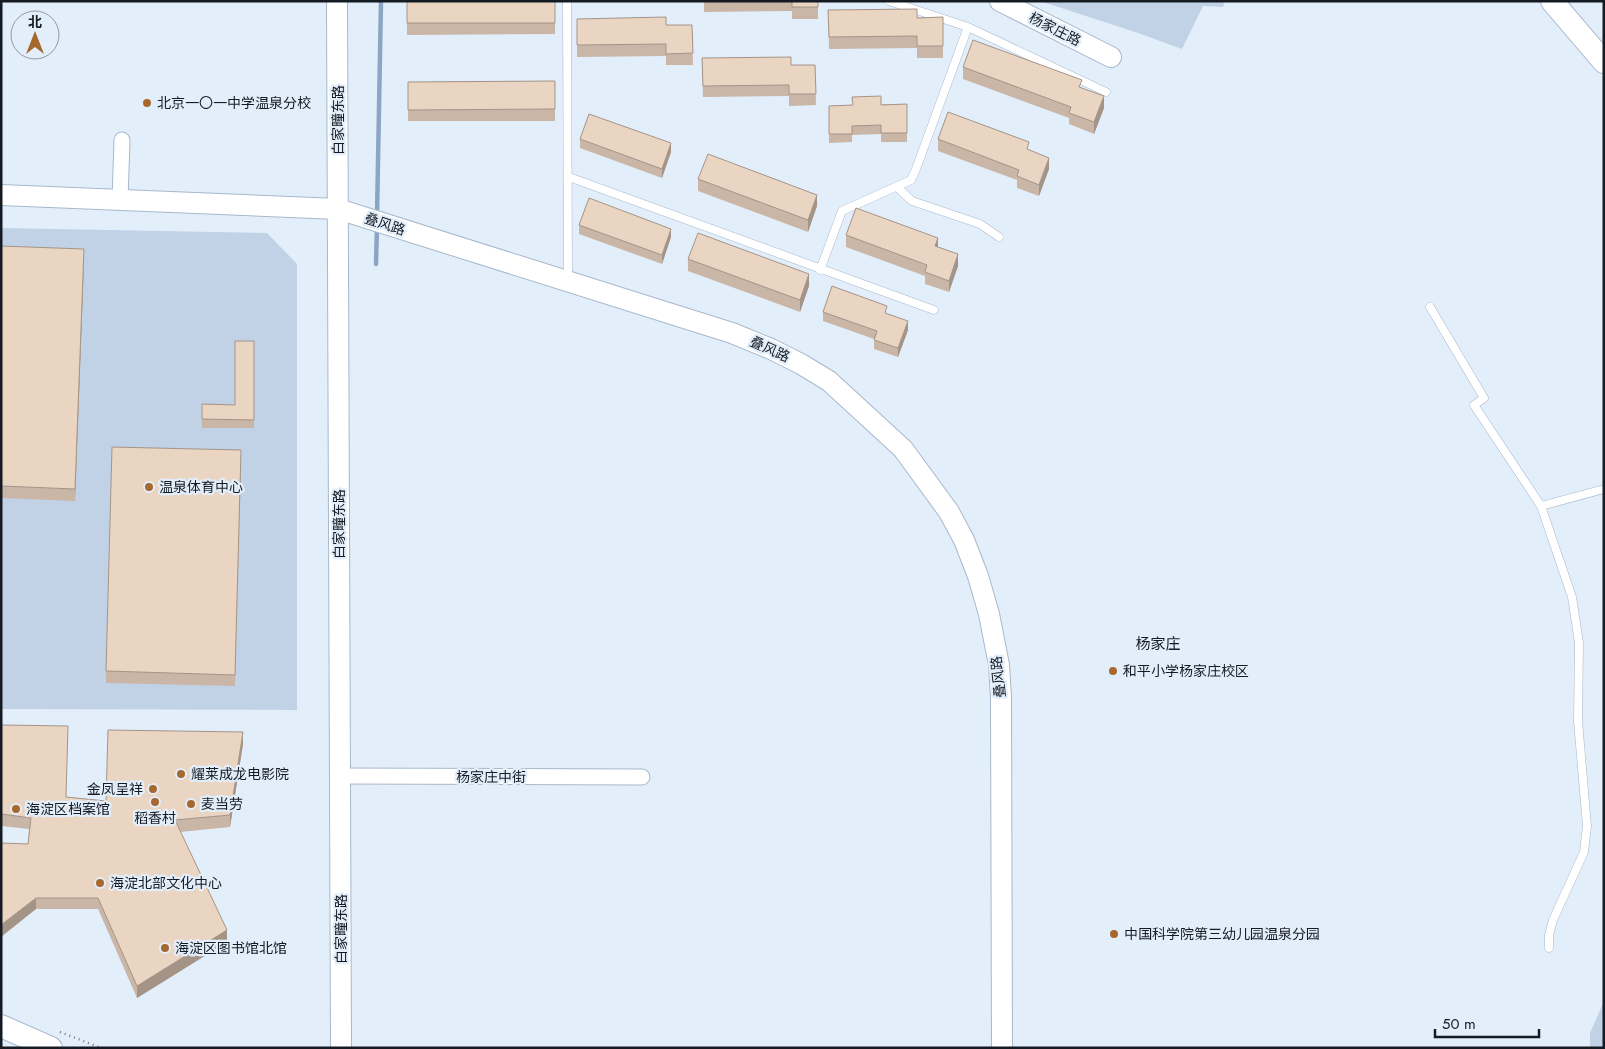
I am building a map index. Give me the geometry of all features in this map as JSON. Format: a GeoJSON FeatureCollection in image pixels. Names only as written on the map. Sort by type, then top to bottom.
{"type":"FeatureCollection","features":[{"type":"Feature","properties":{"kind":"main road"},"geometry":{"type":"LineString","coordinates":[[1552,1],[1604,62]]}},
{"type":"Feature","properties":{"kind":"main road"},"geometry":{"type":"LineString","coordinates":[[1,1026],[51,1048]]}},
{"type":"Feature","properties":{"kind":"street","name":"白家疃东路"},"geometry":{"type":"LineString","coordinates":[[337,1],[341,1048]]}},
{"type":"Feature","properties":{"kind":"street","name":"杨家庄路"},"geometry":{"type":"LineString","coordinates":[[1000,1],[1111,57]]}},
{"type":"Feature","properties":{"kind":"street"},"geometry":{"type":"LineString","coordinates":[[120,200],[122,140]]}},
{"type":"Feature","properties":{"kind":"street","name":"叠风路"},"geometry":{"type":"LineString","coordinates":[[1,196],[338,209],[732,333],[771,349],[829,381],[902,449],[949,512],[964,540],[978,576],[988,614],[999,665],[1002,728],[1002,1048]]}},
{"type":"Feature","properties":{"kind":"street","name":"杨家庄中街"},"geometry":{"type":"LineString","coordinates":[[340,776],[642,778]]}},
{"type":"Feature","properties":{"kind":"lane"},"geometry":{"type":"LineString","coordinates":[[567,1],[568,282]]}},
{"type":"Feature","properties":{"kind":"lane"},"geometry":{"type":"LineString","coordinates":[[889,1],[968,27],[1106,92]]}},
{"type":"Feature","properties":{"kind":"lane"},"geometry":{"type":"LineString","coordinates":[[820,270],[842,211],[910,180],[968,27]]}},
{"type":"Feature","properties":{"kind":"lane"},"geometry":{"type":"LineString","coordinates":[[569,177],[934,310]]}},
{"type":"Feature","properties":{"kind":"lane"},"geometry":{"type":"LineString","coordinates":[[897,186],[912,201],[980,224],[999,237]]}},
{"type":"Feature","properties":{"kind":"lane"},"geometry":{"type":"LineString","coordinates":[[1430,307],[1484,398],[1474,405],[1540,506],[1572,597],[1579,643],[1578,721],[1587,826],[1584,852],[1554,920],[1549,936],[1549,948]]}},
{"type":"Feature","properties":{"kind":"lane"},"geometry":{"type":"LineString","coordinates":[[1540,506],[1604,489]]}},
{"type":"Feature","properties":{"kind":"shaded area"},"geometry":{"type":"Polygon","coordinates":[[[1040,1],[1225,1],[1223,7],[1203,6],[1182,49],[1040,1]]]}},
{"type":"Feature","properties":{"kind":"shaded area","name":"温泉体育中心"},"geometry":{"type":"Polygon","coordinates":[[[1,228],[267,233],[297,264],[297,710],[1,709],[1,228]]]}},
{"type":"Feature","properties":{"kind":"shaded area"},"geometry":{"type":"Polygon","coordinates":[[[1604,1001],[1604,1048],[1590,1048],[1590,1033],[1604,1001]]]}},
{"type":"Feature","properties":{"kind":"building"},"geometry":{"type":"Polygon","coordinates":[[[407,1],[555,1],[555,23],[407,23],[407,1]]]}},
{"type":"Feature","properties":{"kind":"building"},"geometry":{"type":"Polygon","coordinates":[[[792,1],[818,1],[818,7],[792,7],[792,1]]]}},
{"type":"Feature","properties":{"kind":"building"},"geometry":{"type":"Polygon","coordinates":[[[917,9],[917,18],[943,17],[943,46],[917,46],[917,36],[829,37],[828,10],[917,9]]]}},
{"type":"Feature","properties":{"kind":"building"},"geometry":{"type":"Polygon","coordinates":[[[666,17],[666,25],[692,25],[693,53],[666,54],[666,44],[577,45],[577,19],[666,17]]]}},
{"type":"Feature","properties":{"kind":"building"},"geometry":{"type":"Polygon","coordinates":[[[973,40],[1082,80],[1079,87],[1104,96],[1094,122],[1069,113],[1071,107],[963,67],[973,40]]]}},
{"type":"Feature","properties":{"kind":"building"},"geometry":{"type":"Polygon","coordinates":[[[791,57],[791,65],[815,65],[816,94],[789,94],[789,85],[703,86],[702,58],[791,57]]]}},
{"type":"Feature","properties":{"kind":"building"},"geometry":{"type":"Polygon","coordinates":[[[555,81],[555,109],[408,110],[408,82],[555,81]]]}},
{"type":"Feature","properties":{"kind":"building"},"geometry":{"type":"Polygon","coordinates":[[[881,96],[881,105],[907,104],[907,133],[881,133],[881,125],[852,126],[852,134],[829,134],[829,106],[853,105],[852,97],[881,96]]]}},
{"type":"Feature","properties":{"kind":"building"},"geometry":{"type":"Polygon","coordinates":[[[948,112],[1029,142],[1027,149],[1049,158],[1039,185],[1017,176],[1019,170],[938,139],[948,112]]]}},
{"type":"Feature","properties":{"kind":"building"},"geometry":{"type":"Polygon","coordinates":[[[589,114],[671,143],[662,169],[580,139],[589,114]]]}},
{"type":"Feature","properties":{"kind":"building"},"geometry":{"type":"Polygon","coordinates":[[[708,154],[817,195],[808,220],[698,179],[708,154]]]}},
{"type":"Feature","properties":{"kind":"building"},"geometry":{"type":"Polygon","coordinates":[[[589,198],[671,229],[662,255],[579,225],[589,198]]]}},
{"type":"Feature","properties":{"kind":"building"},"geometry":{"type":"Polygon","coordinates":[[[856,208],[938,238],[935,246],[958,254],[949,281],[925,272],[927,265],[846,235],[856,208]]]}},
{"type":"Feature","properties":{"kind":"building"},"geometry":{"type":"Polygon","coordinates":[[[698,233],[809,274],[800,300],[688,259],[698,233]]]}},
{"type":"Feature","properties":{"kind":"building"},"geometry":{"type":"Polygon","coordinates":[[[1,246],[84,249],[75,489],[1,486],[1,246]]]}},
{"type":"Feature","properties":{"kind":"building"},"geometry":{"type":"Polygon","coordinates":[[[832,286],[887,306],[885,313],[908,321],[898,348],[874,340],[877,331],[823,312],[832,286]]]}},
{"type":"Feature","properties":{"kind":"building"},"geometry":{"type":"Polygon","coordinates":[[[235,341],[254,341],[254,420],[202,419],[202,404],[235,405],[235,341]]]}},
{"type":"Feature","properties":{"kind":"building"},"geometry":{"type":"Polygon","coordinates":[[[112,447],[241,450],[235,675],[106,671],[112,447]]]}},
{"type":"Feature","properties":{"kind":"building","name":"海淀北部文化中心"},"geometry":{"type":"Polygon","coordinates":[[[1,725],[68,726],[66,797],[106,801],[108,730],[243,732],[230,815],[175,820],[227,930],[137,986],[98,898],[36,898],[1,925],[1,843],[28,844],[31,818],[1,814],[1,725]]]}},
{"type":"Feature","properties":{"kind":"waterway"},"geometry":{"type":"LineString","coordinates":[[377,215],[381,1]]}},
{"type":"Feature","properties":{"kind":"waterway"},"geometry":{"type":"LineString","coordinates":[[376,264],[377,226]]}},
{"type":"Feature","properties":{"kind":"place","name":"北京一〇一中学温泉分校"},"geometry":{"type":"Point","coordinates":[147,103]}},
{"type":"Feature","properties":{"kind":"place","name":"温泉体育中心"},"geometry":{"type":"Point","coordinates":[149,487]}},
{"type":"Feature","properties":{"kind":"place","name":"和平小学杨家庄校区"},"geometry":{"type":"Point","coordinates":[1113,671]}},
{"type":"Feature","properties":{"kind":"place","name":"耀莱成龙电影院"},"geometry":{"type":"Point","coordinates":[181,774]}},
{"type":"Feature","properties":{"kind":"place","name":"金凤呈祥"},"geometry":{"type":"Point","coordinates":[153,789]}},
{"type":"Feature","properties":{"kind":"place","name":"稻香村"},"geometry":{"type":"Point","coordinates":[155,802]}},
{"type":"Feature","properties":{"kind":"place","name":"麦当劳"},"geometry":{"type":"Point","coordinates":[191,804]}},
{"type":"Feature","properties":{"kind":"place","name":"海淀区档案馆"},"geometry":{"type":"Point","coordinates":[16,809]}},
{"type":"Feature","properties":{"kind":"place","name":"海淀北部文化中心"},"geometry":{"type":"Point","coordinates":[100,883]}},
{"type":"Feature","properties":{"kind":"place","name":"中国科学院第三幼儿园温泉分园"},"geometry":{"type":"Point","coordinates":[1114,934]}},
{"type":"Feature","properties":{"kind":"place","name":"海淀区图书馆北馆"},"geometry":{"type":"Point","coordinates":[165,948]}},
{"type":"Feature","properties":{"kind":"district","name":"杨家庄"},"geometry":{"type":"Point","coordinates":[1158,644]}}]}
